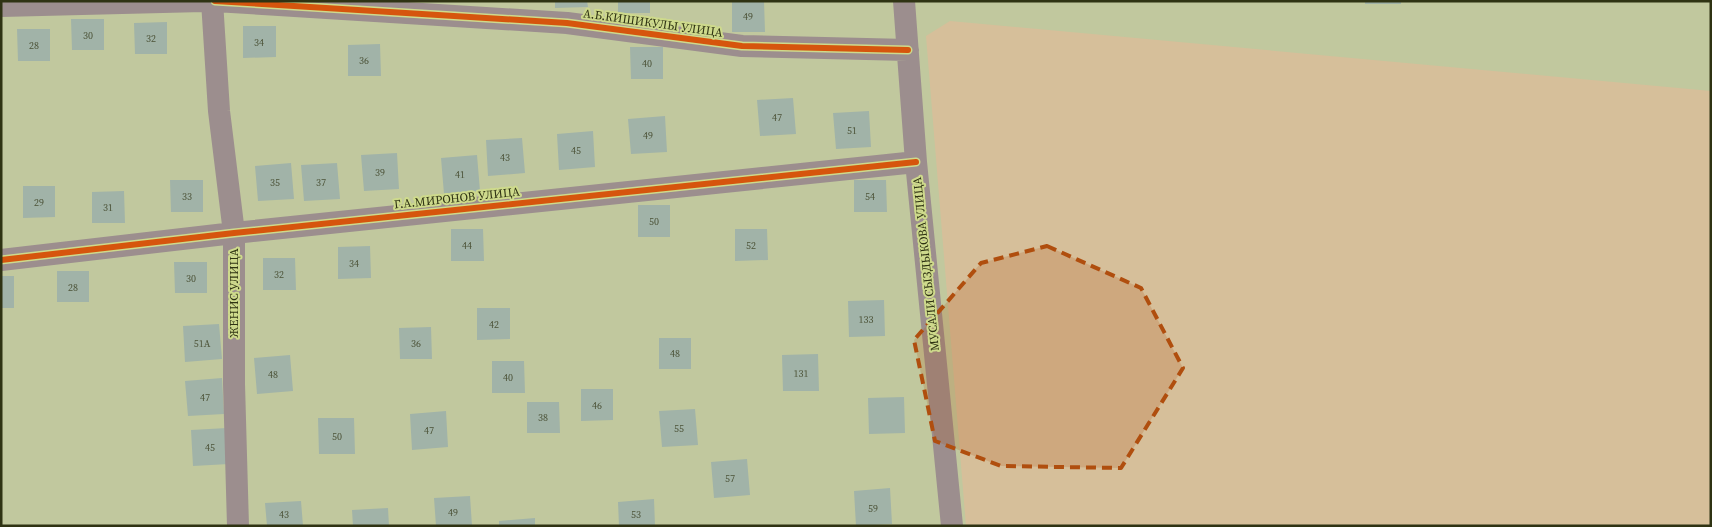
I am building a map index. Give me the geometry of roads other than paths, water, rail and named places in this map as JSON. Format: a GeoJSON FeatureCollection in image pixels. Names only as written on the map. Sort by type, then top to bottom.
{"type":"FeatureCollection","features":[{"type":"Feature","properties":{"kind":"street"},"geometry":{"type":"LineString","coordinates":[[1,6],[204,1]]}},
{"type":"Feature","properties":{"kind":"street","name":"А.Б.КИШИКУЛЫ УЛИЦА"},"geometry":{"type":"LineString","coordinates":[[214,1],[568,23],[742,46],[908,50]]}},
{"type":"Feature","properties":{"kind":"street","name":"ЖЕНИС УЛИЦА"},"geometry":{"type":"LineString","coordinates":[[214,1],[219,111],[234,232],[234,384],[238,526]]}},
{"type":"Feature","properties":{"kind":"street","name":"МУСАЛИ СЫЗДЫКОВА УЛИЦА"},"geometry":{"type":"LineString","coordinates":[[904,1],[916,162],[952,526]]}},
{"type":"Feature","properties":{"kind":"street","name":"Г.А.МИРОНОВ УЛИЦА"},"geometry":{"type":"LineString","coordinates":[[1,260],[234,232],[916,162]]}}]}
